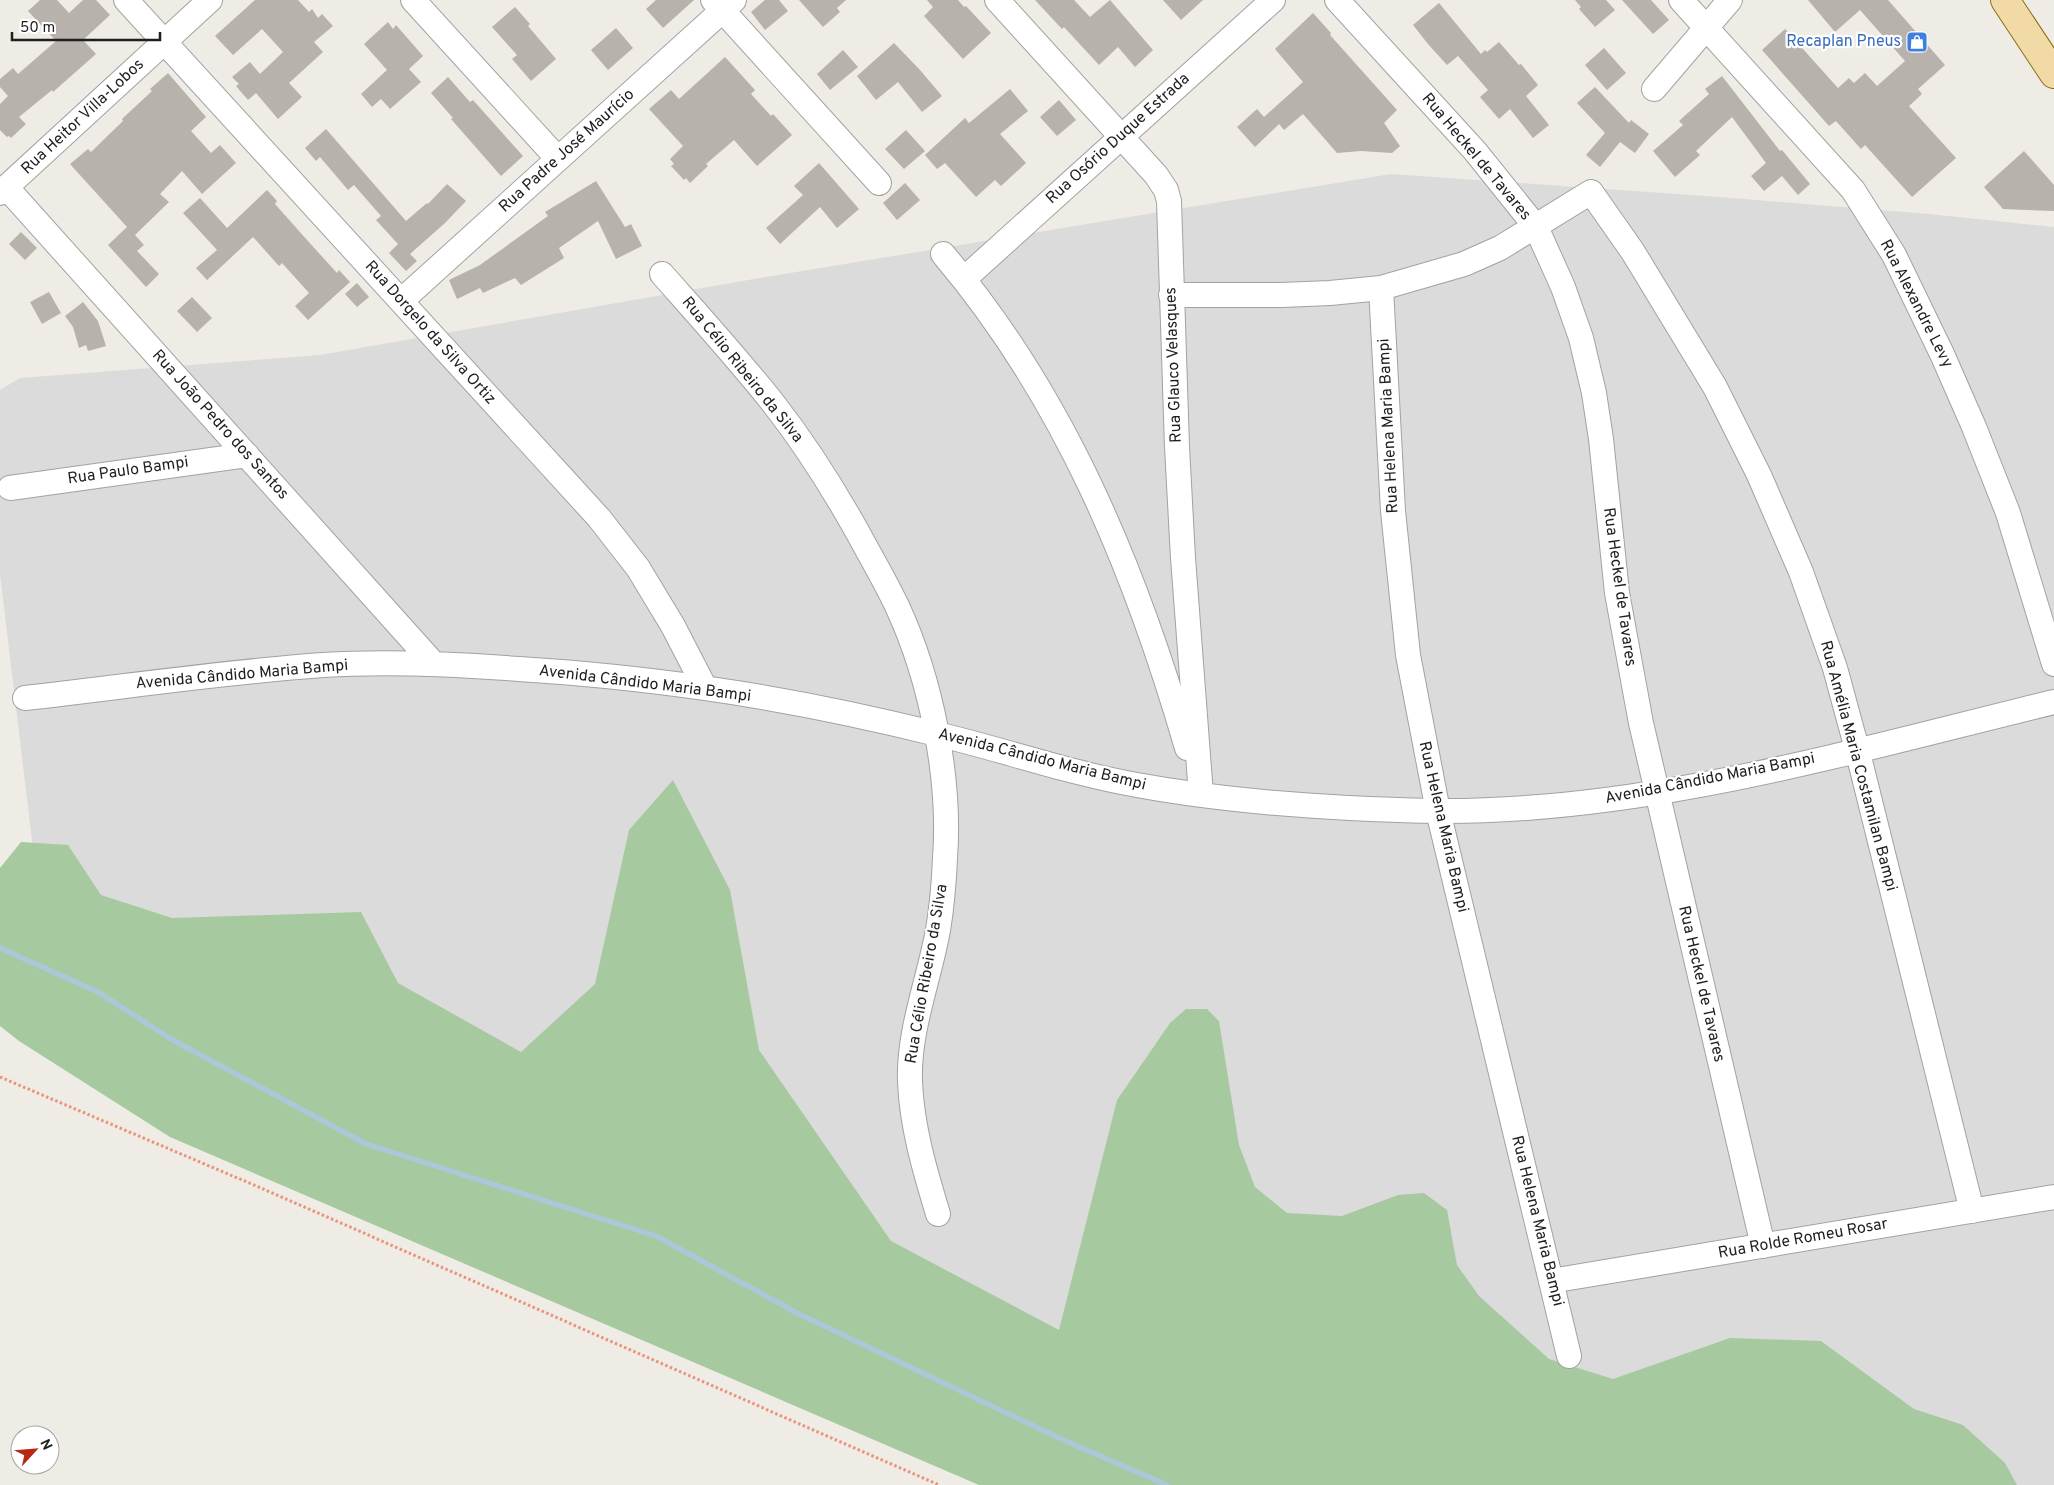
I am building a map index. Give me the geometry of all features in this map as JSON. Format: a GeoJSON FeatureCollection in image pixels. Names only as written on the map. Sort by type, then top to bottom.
{"type":"FeatureCollection","features":[{"type":"Feature","properties":{"kind":"main road"},"geometry":{"type":"LineString","coordinates":[[2005,0],[2054,74]]}},
{"type":"Feature","properties":{"kind":"street","name":"Rua Dorgelo da Silva Ortiz"},"geometry":{"type":"LineString","coordinates":[[126,0],[599,518],[638,568],[673,626],[705,688]]}},
{"type":"Feature","properties":{"kind":"street","name":"Rua Heitor Villa-Lobos"},"geometry":{"type":"LineString","coordinates":[[3,190],[210,0]]}},
{"type":"Feature","properties":{"kind":"street"},"geometry":{"type":"LineString","coordinates":[[413,0],[558,159]]}},
{"type":"Feature","properties":{"kind":"street","name":"Rua Glauco Velasques"},"geometry":{"type":"LineString","coordinates":[[997,0],[1156,175],[1166,190],[1169,201],[1171,295],[1183,558],[1201,795]]}},
{"type":"Feature","properties":{"kind":"street","name":"Rua Osório Duque Estrada"},"geometry":{"type":"LineString","coordinates":[[964,278],[1273,0]]}},
{"type":"Feature","properties":{"kind":"street","name":"Rua Heckel de Tavares"},"geometry":{"type":"LineString","coordinates":[[1337,0],[1475,151],[1536,227],[1563,287],[1581,338],[1594,393],[1601,439],[1617,593],[1628,658],[1656,793],[1763,1246]]}},
{"type":"Feature","properties":{"kind":"street","name":"Rua Alexandre Levy"},"geometry":{"type":"LineString","coordinates":[[1681,0],[1853,190],[1894,255],[1942,354],[1995,479],[2032,589],[2054,664]]}},
{"type":"Feature","properties":{"kind":"street"},"geometry":{"type":"LineString","coordinates":[[1654,89],[1730,0]]}},
{"type":"Feature","properties":{"kind":"street"},"geometry":{"type":"LineString","coordinates":[[723,3],[879,183]]}},
{"type":"Feature","properties":{"kind":"street","name":"Rua Padre José Maurício"},"geometry":{"type":"LineString","coordinates":[[401,301],[558,159],[723,3]]}},
{"type":"Feature","properties":{"kind":"street","name":"Rua João Pedro dos Santos"},"geometry":{"type":"LineString","coordinates":[[3,190],[247,455],[433,663]]}},
{"type":"Feature","properties":{"kind":"street","name":"Rua Amélia Maria Costamilan Bampi"},"geometry":{"type":"LineString","coordinates":[[1536,227],[1591,192],[1637,260],[1710,379],[1759,475],[1807,590],[1835,668],[1857,749],[1972,1211]]}},
{"type":"Feature","properties":{"kind":"street"},"geometry":{"type":"LineString","coordinates":[[1171,295],[1282,295],[1381,288],[1464,264],[1500,248],[1536,227]]}},
{"type":"Feature","properties":{"kind":"street"},"geometry":{"type":"LineString","coordinates":[[943,254],[964,278],[1015,352],[1062,428],[1100,503],[1137,592],[1170,687],[1201,795]]}},
{"type":"Feature","properties":{"kind":"street","name":"Rua Célio Ribeiro da Silva"},"geometry":{"type":"LineString","coordinates":[[662,274],[774,405],[810,455],[841,503],[898,608],[922,673],[937,734],[945,804],[946,855],[938,931],[915,1029],[910,1081],[916,1131],[938,1214]]}},
{"type":"Feature","properties":{"kind":"street","name":"Rua Helena Maria Bampi"},"geometry":{"type":"LineString","coordinates":[[1381,288],[1389,450],[1401,597],[1408,655],[1438,811],[1569,1356]]}},
{"type":"Feature","properties":{"kind":"street","name":"Rua Paulo Bampi"},"geometry":{"type":"LineString","coordinates":[[10,488],[247,455]]}},
{"type":"Feature","properties":{"kind":"street","name":"Avenida Cândido Maria Bampi"},"geometry":{"type":"LineString","coordinates":[[25,698],[238,673],[327,665],[433,663],[634,679],[705,688],[859,716],[1133,784],[1201,795],[1285,804],[1438,811],[1533,807],[1591,802],[1656,793],[1730,779],[2054,702]]}},
{"type":"Feature","properties":{"kind":"street","name":"Rua Rolde Romeu Rosar"},"geometry":{"type":"LineString","coordinates":[[1551,1281],[2054,1197]]}},
{"type":"Feature","properties":{"kind":"path"},"geometry":{"type":"LineString","coordinates":[[0,1077],[263,1189],[939,1485]]}},
{"type":"Feature","properties":{"kind":"shaded area"},"geometry":{"type":"Polygon","coordinates":[[[1391,174],[1719,197],[1929,214],[2054,227],[2054,1485],[1092,1485],[37,882],[0,574],[0,390],[20,378],[320,355],[766,277],[1391,174]]]}},
{"type":"Feature","properties":{"kind":"green space"},"geometry":{"type":"Polygon","coordinates":[[[673,780],[730,890],[759,1050],[891,1241],[1059,1330],[1117,1100],[1170,1023],[1186,1009],[1207,1009],[1219,1021],[1239,1145],[1255,1187],[1287,1213],[1342,1216],[1398,1195],[1424,1193],[1447,1210],[1457,1265],[1479,1296],[1549,1359],[1613,1379],[1730,1338],[1821,1341],[1914,1409],[1963,1425],[2005,1463],[2017,1485],[979,1485],[170,1137],[19,1041],[0,1026],[0,868],[21,842],[68,845],[101,895],[172,918],[361,912],[398,983],[521,1052],[595,984],[629,830],[673,780]]]}},
{"type":"Feature","properties":{"kind":"building"},"geometry":{"type":"Polygon","coordinates":[[[40,0],[57,0],[69,13],[83,0],[96,0],[110,15],[83,40],[96,54],[53,92],[52,90],[19,117],[26,124],[11,138],[7,137],[0,130],[0,104],[8,96],[0,87],[0,79],[13,68],[18,74],[56,41],[28,11],[40,0]]]}},
{"type":"Feature","properties":{"kind":"building"},"geometry":{"type":"Polygon","coordinates":[[[255,0],[298,0],[309,12],[312,9],[318,18],[322,14],[333,26],[314,42],[323,52],[289,83],[302,97],[278,119],[256,93],[248,100],[236,86],[239,84],[232,77],[250,62],[260,74],[283,52],[262,29],[233,55],[215,36],[255,0]]]}},
{"type":"Feature","properties":{"kind":"building"},"geometry":{"type":"Polygon","coordinates":[[[656,0],[694,0],[663,28],[646,9],[656,0]]]}},
{"type":"Feature","properties":{"kind":"building"},"geometry":{"type":"Polygon","coordinates":[[[765,0],[779,0],[788,11],[765,30],[751,12],[765,0]]]}},
{"type":"Feature","properties":{"kind":"building"},"geometry":{"type":"Polygon","coordinates":[[[799,0],[846,0],[837,8],[840,12],[823,27],[799,0]]]}},
{"type":"Feature","properties":{"kind":"building"},"geometry":{"type":"Polygon","coordinates":[[[927,0],[958,0],[991,33],[963,59],[924,16],[933,7],[927,0]]]}},
{"type":"Feature","properties":{"kind":"building"},"geometry":{"type":"Polygon","coordinates":[[[1035,0],[1074,0],[1090,17],[1110,0],[1153,50],[1135,67],[1118,47],[1099,65],[1064,27],[1062,29],[1035,0]]]}},
{"type":"Feature","properties":{"kind":"building"},"geometry":{"type":"Polygon","coordinates":[[[1163,0],[1203,0],[1181,20],[1163,0]]]}},
{"type":"Feature","properties":{"kind":"building"},"geometry":{"type":"Polygon","coordinates":[[[1575,0],[1606,0],[1615,10],[1595,27],[1579,9],[1581,7],[1575,0]]]}},
{"type":"Feature","properties":{"kind":"building"},"geometry":{"type":"Polygon","coordinates":[[[1622,0],[1651,0],[1669,20],[1653,34],[1622,0]]]}},
{"type":"Feature","properties":{"kind":"building"},"geometry":{"type":"Polygon","coordinates":[[[1808,0],[1888,0],[1945,65],[1918,89],[1922,94],[1909,106],[1956,158],[1912,197],[1865,145],[1861,149],[1836,121],[1829,126],[1762,50],[1785,29],[1838,88],[1849,78],[1854,83],[1865,73],[1877,86],[1905,61],[1860,10],[1835,32],[1808,0]]]}},
{"type":"Feature","properties":{"kind":"building"},"geometry":{"type":"Polygon","coordinates":[[[1439,3],[1481,54],[1485,50],[1487,52],[1499,42],[1519,65],[1521,64],[1538,85],[1526,96],[1549,125],[1533,138],[1510,109],[1499,119],[1480,97],[1488,90],[1458,56],[1447,65],[1413,25],[1439,3]]]}},
{"type":"Feature","properties":{"kind":"building"},"geometry":{"type":"Polygon","coordinates":[[[515,7],[530,24],[528,26],[556,59],[531,81],[512,59],[517,55],[492,27],[515,7]]]}},
{"type":"Feature","properties":{"kind":"building"},"geometry":{"type":"Polygon","coordinates":[[[1313,13],[1331,33],[1330,35],[1397,110],[1384,123],[1400,146],[1392,153],[1361,151],[1337,153],[1303,114],[1284,130],[1279,124],[1255,147],[1237,127],[1257,109],[1264,117],[1303,82],[1275,49],[1313,13]]]}},
{"type":"Feature","properties":{"kind":"building"},"geometry":{"type":"Polygon","coordinates":[[[388,22],[393,29],[396,25],[423,56],[409,69],[421,82],[390,109],[381,99],[372,107],[361,94],[387,70],[364,44],[388,22]]]}},
{"type":"Feature","properties":{"kind":"building"},"geometry":{"type":"Polygon","coordinates":[[[616,28],[633,48],[608,70],[591,50],[616,28]]]}},
{"type":"Feature","properties":{"kind":"building"},"geometry":{"type":"Polygon","coordinates":[[[894,43],[942,96],[922,112],[898,82],[876,100],[857,76],[894,43]]]}},
{"type":"Feature","properties":{"kind":"building"},"geometry":{"type":"Polygon","coordinates":[[[1604,48],[1626,73],[1607,90],[1585,65],[1604,48]]]}},
{"type":"Feature","properties":{"kind":"building"},"geometry":{"type":"Polygon","coordinates":[[[843,50],[858,67],[830,90],[817,74],[843,50]]]}},
{"type":"Feature","properties":{"kind":"building"},"geometry":{"type":"Polygon","coordinates":[[[725,57],[755,90],[751,94],[792,135],[757,166],[734,140],[706,164],[708,166],[690,183],[686,178],[684,180],[671,166],[674,164],[670,159],[683,146],[649,109],[671,90],[679,99],[725,57]]]}},
{"type":"Feature","properties":{"kind":"building"},"geometry":{"type":"Polygon","coordinates":[[[168,73],[206,117],[191,131],[211,153],[220,145],[236,163],[202,194],[182,171],[160,194],[169,202],[135,235],[144,245],[137,251],[159,274],[146,287],[108,245],[127,227],[70,164],[88,149],[91,152],[152,91],[150,89],[168,73]]]}},
{"type":"Feature","properties":{"kind":"building"},"geometry":{"type":"Polygon","coordinates":[[[1722,76],[1780,151],[1782,150],[1810,184],[1798,195],[1782,176],[1764,191],[1751,176],[1766,163],[1732,117],[1696,151],[1700,155],[1675,177],[1653,151],[1683,125],[1679,121],[1709,94],[1705,89],[1722,76]]]}},
{"type":"Feature","properties":{"kind":"building"},"geometry":{"type":"Polygon","coordinates":[[[448,77],[470,102],[473,100],[523,156],[501,176],[431,93],[448,77]]]}},
{"type":"Feature","properties":{"kind":"building"},"geometry":{"type":"Polygon","coordinates":[[[1595,87],[1629,123],[1631,120],[1649,134],[1635,153],[1620,142],[1600,167],[1586,155],[1605,133],[1577,103],[1595,87]]]}},
{"type":"Feature","properties":{"kind":"building"},"geometry":{"type":"Polygon","coordinates":[[[1010,89],[1028,111],[1000,134],[1026,163],[1001,186],[995,180],[976,197],[945,163],[937,169],[925,155],[965,118],[969,123],[1010,89]]]}},
{"type":"Feature","properties":{"kind":"building"},"geometry":{"type":"Polygon","coordinates":[[[1059,100],[1076,120],[1057,136],[1040,117],[1059,100]]]}},
{"type":"Feature","properties":{"kind":"building"},"geometry":{"type":"Polygon","coordinates":[[[326,129],[406,221],[428,204],[447,184],[466,201],[445,223],[410,254],[417,261],[406,271],[389,253],[398,244],[376,220],[381,216],[354,185],[348,190],[320,157],[316,161],[305,148],[326,129]]]}},
{"type":"Feature","properties":{"kind":"building"},"geometry":{"type":"Polygon","coordinates":[[[906,130],[925,151],[904,169],[885,149],[906,130]]]}},
{"type":"Feature","properties":{"kind":"building"},"geometry":{"type":"Polygon","coordinates":[[[2024,151],[2054,185],[2054,211],[2003,209],[1984,187],[2024,151]]]}},
{"type":"Feature","properties":{"kind":"building"},"geometry":{"type":"Polygon","coordinates":[[[819,163],[859,209],[837,228],[820,207],[780,244],[766,228],[803,195],[794,186],[819,163]]]}},
{"type":"Feature","properties":{"kind":"building"},"geometry":{"type":"Polygon","coordinates":[[[596,181],[625,227],[631,224],[642,246],[616,259],[598,221],[559,248],[564,258],[521,285],[515,278],[483,293],[480,288],[457,299],[449,280],[480,265],[548,216],[545,212],[596,181]]]}},
{"type":"Feature","properties":{"kind":"building"},"geometry":{"type":"Polygon","coordinates":[[[905,183],[920,200],[897,220],[883,203],[905,183]]]}},
{"type":"Feature","properties":{"kind":"building"},"geometry":{"type":"Polygon","coordinates":[[[267,190],[277,201],[275,204],[307,240],[337,273],[339,270],[350,282],[308,320],[295,306],[309,293],[282,263],[279,266],[253,237],[207,280],[196,268],[217,250],[183,213],[200,198],[227,228],[267,190]]]}},
{"type":"Feature","properties":{"kind":"building"},"geometry":{"type":"Polygon","coordinates":[[[21,232],[37,248],[25,260],[9,244],[21,232]]]}},
{"type":"Feature","properties":{"kind":"building"},"geometry":{"type":"Polygon","coordinates":[[[357,283],[369,297],[357,307],[345,294],[357,283]]]}},
{"type":"Feature","properties":{"kind":"building"},"geometry":{"type":"Polygon","coordinates":[[[49,292],[61,313],[42,324],[30,302],[49,292]]]}},
{"type":"Feature","properties":{"kind":"building"},"geometry":{"type":"Polygon","coordinates":[[[192,297],[212,318],[197,332],[177,311],[192,297]]]}},
{"type":"Feature","properties":{"kind":"building"},"geometry":{"type":"Polygon","coordinates":[[[83,302],[98,321],[106,346],[88,351],[86,345],[79,348],[73,327],[65,316],[83,302]]]}},
{"type":"Feature","properties":{"kind":"waterway"},"geometry":{"type":"LineString","coordinates":[[0,948],[98,992],[171,1039],[366,1144],[656,1236],[797,1313],[1059,1438],[1167,1485]]}},
{"type":"Feature","properties":{"kind":"place","name":"Recaplan Pneus"},"geometry":{"type":"Point","coordinates":[1917,42]}}]}
